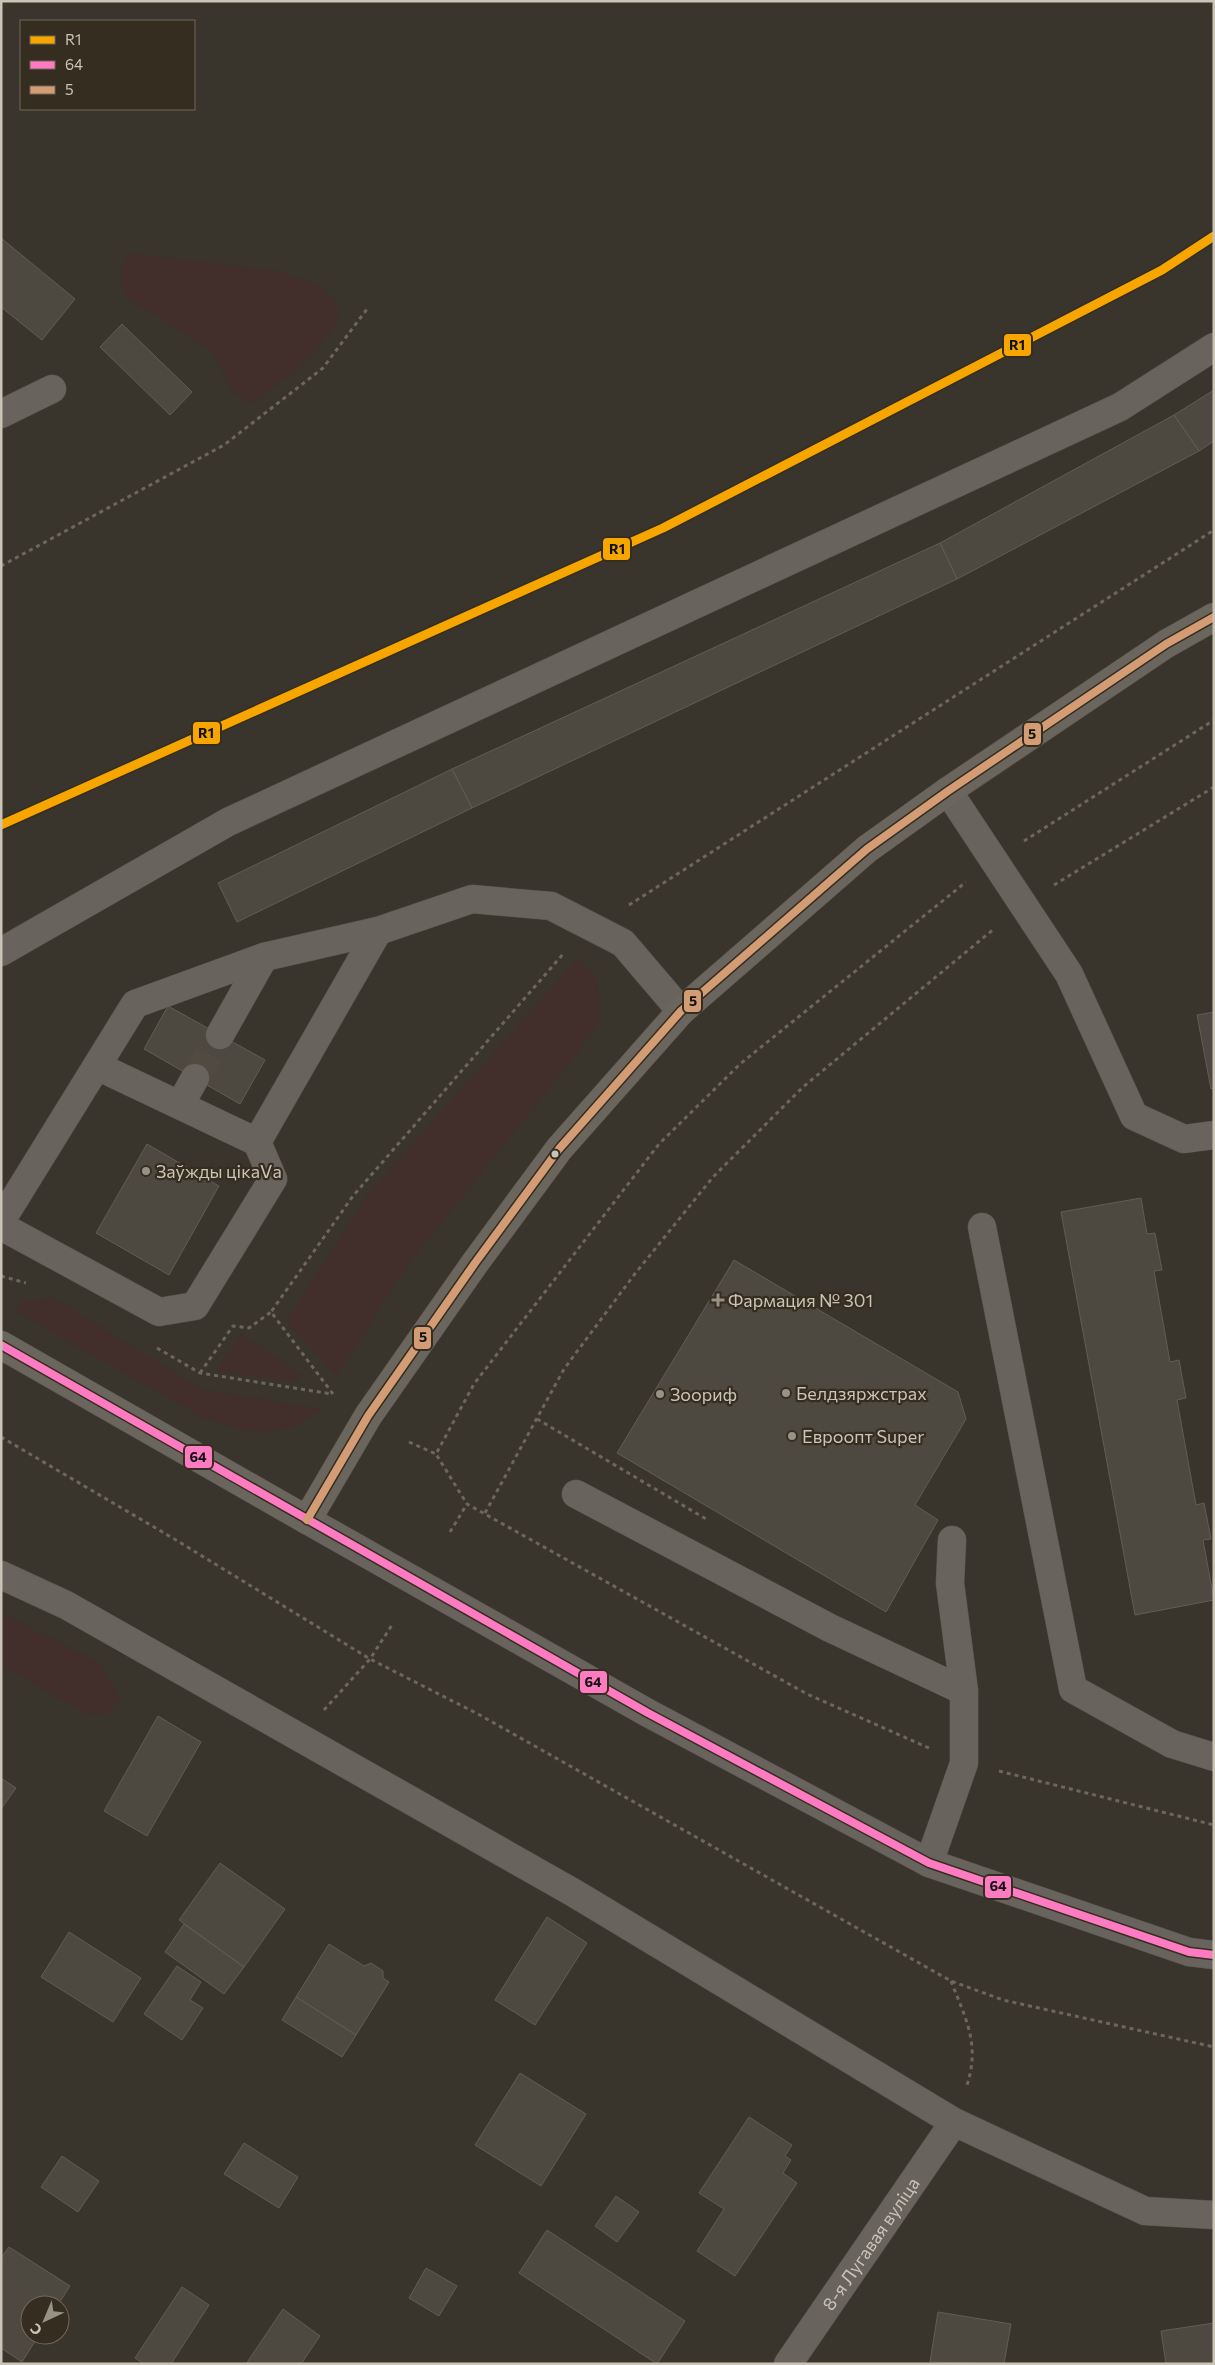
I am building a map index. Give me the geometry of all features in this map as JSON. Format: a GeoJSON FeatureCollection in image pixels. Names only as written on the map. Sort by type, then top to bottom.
{"type":"FeatureCollection","features":[{"type":"Feature","properties":{"kind":"main road"},"geometry":{"type":"LineString","coordinates":[[1,1346],[307,1520],[368,1416],[475,1263],[553,1156],[680,1011],[867,849],[948,791],[1166,644],[1214,617]]}},
{"type":"Feature","properties":{"kind":"street"},"geometry":{"type":"LineString","coordinates":[[1,952],[228,822],[1120,407],[1214,347]]}},
{"type":"Feature","properties":{"kind":"street"},"geometry":{"type":"LineString","coordinates":[[1,414],[52,390]]}},
{"type":"Feature","properties":{"kind":"street"},"geometry":{"type":"LineString","coordinates":[[948,791],[1069,974],[1134,1116],[1184,1139],[1214,1135]]}},
{"type":"Feature","properties":{"kind":"street"},"geometry":{"type":"LineString","coordinates":[[1,1221],[135,1004],[264,957],[378,931],[472,898],[551,906],[623,942],[680,1011]]}},
{"type":"Feature","properties":{"kind":"street"},"geometry":{"type":"LineString","coordinates":[[257,1142],[378,931]]}},
{"type":"Feature","properties":{"kind":"street"},"geometry":{"type":"LineString","coordinates":[[220,1035],[264,957]]}},
{"type":"Feature","properties":{"kind":"street"},"geometry":{"type":"LineString","coordinates":[[1,1226],[159,1312],[195,1306],[273,1180],[257,1142],[96,1066]]}},
{"type":"Feature","properties":{"kind":"street"},"geometry":{"type":"LineString","coordinates":[[180,1105],[195,1078]]}},
{"type":"Feature","properties":{"kind":"street"},"geometry":{"type":"LineString","coordinates":[[982,1227],[1073,1689],[1172,1744],[1214,1757]]}},
{"type":"Feature","properties":{"kind":"street"},"geometry":{"type":"LineString","coordinates":[[576,1494],[830,1628],[964,1691]]}},
{"type":"Feature","properties":{"kind":"street"},"geometry":{"type":"LineString","coordinates":[[307,1520],[648,1713],[929,1863],[1189,1952],[1214,1955]]}},
{"type":"Feature","properties":{"kind":"street"},"geometry":{"type":"LineString","coordinates":[[929,1863],[964,1763],[964,1691],[950,1583],[952,1540]]}},
{"type":"Feature","properties":{"kind":"street"},"geometry":{"type":"LineString","coordinates":[[1,1575],[66,1604],[574,1893],[954,2122],[1145,2211],[1214,2215]]}},
{"type":"Feature","properties":{"kind":"street","name":"8-я Лугавая вуліца"},"geometry":{"type":"LineString","coordinates":[[788,2364],[954,2122]]}},
{"type":"Feature","properties":{"kind":"path"},"geometry":{"type":"LineString","coordinates":[[1,566],[224,445],[324,368],[368,309]]}},
{"type":"Feature","properties":{"kind":"path"},"geometry":{"type":"LineString","coordinates":[[200,1373],[233,1326],[249,1328],[271,1312],[353,1196],[560,957],[593,928],[1214,530]]}},
{"type":"Feature","properties":{"kind":"path"},"geometry":{"type":"LineString","coordinates":[[436,1454],[474,1384],[659,1144],[740,1064],[994,860],[1214,720]]}},
{"type":"Feature","properties":{"kind":"path"},"geometry":{"type":"LineString","coordinates":[[485,1513],[564,1369],[634,1275],[713,1177],[803,1087],[1022,905],[1214,787]]}},
{"type":"Feature","properties":{"kind":"path"},"geometry":{"type":"LineString","coordinates":[[271,1312],[333,1394]]}},
{"type":"Feature","properties":{"kind":"path"},"geometry":{"type":"LineString","coordinates":[[537,1419],[585,1447]]}},
{"type":"Feature","properties":{"kind":"path"},"geometry":{"type":"LineString","coordinates":[[1,1438],[176,1540],[370,1658],[478,1714],[951,1980],[1003,2000],[1214,2047]]}},
{"type":"Feature","properties":{"kind":"path"},"geometry":{"type":"LineString","coordinates":[[409,1442],[436,1454],[467,1504],[806,1694],[964,1763],[1214,1825]]}},
{"type":"Feature","properties":{"kind":"path"},"geometry":{"type":"LineString","coordinates":[[450,1532],[467,1504]]}},
{"type":"Feature","properties":{"kind":"path"},"geometry":{"type":"LineString","coordinates":[[300,1738],[370,1658],[392,1625]]}},
{"type":"Feature","properties":{"kind":"path"},"geometry":{"type":"LineString","coordinates":[[951,1980],[972,2037],[972,2071],[954,2122]]}},
{"type":"Feature","properties":{"kind":"shaded area"},"geometry":{"type":"Polygon","coordinates":[[[127,253],[278,271],[319,285],[335,301],[339,321],[319,346],[299,366],[277,385],[251,403],[232,391],[213,352],[126,297],[120,275],[127,253]]]}},
{"type":"Feature","properties":{"kind":"shaded area"},"geometry":{"type":"Polygon","coordinates":[[[578,958],[597,979],[601,1018],[573,1059],[409,1263],[337,1376],[286,1322],[365,1198],[578,958]]]}},
{"type":"Feature","properties":{"kind":"shaded area"},"geometry":{"type":"Polygon","coordinates":[[[54,1298],[202,1389],[322,1409],[289,1429],[252,1432],[205,1419],[17,1312],[21,1301],[54,1298]]]}},
{"type":"Feature","properties":{"kind":"shaded area"},"geometry":{"type":"Polygon","coordinates":[[[241,1334],[302,1375],[297,1382],[216,1371],[241,1334]]]}},
{"type":"Feature","properties":{"kind":"shaded area"},"geometry":{"type":"Polygon","coordinates":[[[1,1613],[100,1663],[121,1699],[106,1714],[84,1713],[24,1678],[1,1668],[1,1613]]]}},
{"type":"Feature","properties":{"kind":"building"},"geometry":{"type":"Polygon","coordinates":[[[1,238],[75,299],[42,340],[1,307],[1,238]]]}},
{"type":"Feature","properties":{"kind":"building"},"geometry":{"type":"Polygon","coordinates":[[[122,324],[192,392],[170,415],[100,347],[122,324]]]}},
{"type":"Feature","properties":{"kind":"building"},"geometry":{"type":"Polygon","coordinates":[[[1214,390],[1214,441],[1199,451],[1174,415],[1214,390]]]}},
{"type":"Feature","properties":{"kind":"building"},"geometry":{"type":"Polygon","coordinates":[[[1174,415],[1199,451],[957,579],[940,543],[1174,415]]]}},
{"type":"Feature","properties":{"kind":"building"},"geometry":{"type":"Polygon","coordinates":[[[940,543],[957,579],[472,808],[452,769],[940,543]]]}},
{"type":"Feature","properties":{"kind":"building"},"geometry":{"type":"Polygon","coordinates":[[[452,769],[472,808],[237,922],[218,883],[452,769]]]}},
{"type":"Feature","properties":{"kind":"building"},"geometry":{"type":"Polygon","coordinates":[[[168,1006],[265,1060],[240,1104],[144,1049],[168,1006]]]}},
{"type":"Feature","properties":{"kind":"building"},"geometry":{"type":"Polygon","coordinates":[[[1214,1012],[1214,1088],[1211,1089],[1197,1015],[1214,1012]]]}},
{"type":"Feature","properties":{"kind":"building"},"geometry":{"type":"Polygon","coordinates":[[[147,1144],[219,1186],[169,1275],[96,1233],[147,1144]]]}},
{"type":"Feature","properties":{"kind":"building"},"geometry":{"type":"Polygon","coordinates":[[[1141,1198],[1147,1234],[1155,1233],[1162,1270],[1154,1271],[1170,1362],[1179,1360],[1186,1398],[1177,1400],[1196,1505],[1204,1503],[1211,1539],[1203,1540],[1214,1600],[1135,1615],[1061,1212],[1141,1198]]]}},
{"type":"Feature","properties":{"kind":"building","name":"Евроопт Super"},"geometry":{"type":"Polygon","coordinates":[[[734,1260],[958,1392],[966,1419],[915,1505],[938,1520],[886,1612],[617,1453],[734,1260]]]}},
{"type":"Feature","properties":{"kind":"building"},"geometry":{"type":"Polygon","coordinates":[[[158,1716],[201,1742],[147,1836],[104,1811],[158,1716]]]}},
{"type":"Feature","properties":{"kind":"building"},"geometry":{"type":"Polygon","coordinates":[[[1,1778],[16,1788],[1,1809],[1,1778]]]}},
{"type":"Feature","properties":{"kind":"building"},"geometry":{"type":"Polygon","coordinates":[[[220,1863],[285,1909],[244,1967],[179,1920],[220,1863]]]}},
{"type":"Feature","properties":{"kind":"building"},"geometry":{"type":"Polygon","coordinates":[[[547,1917],[587,1943],[535,2025],[495,2000],[547,1917]]]}},
{"type":"Feature","properties":{"kind":"building"},"geometry":{"type":"Polygon","coordinates":[[[184,1924],[244,1967],[224,1994],[165,1952],[184,1924]]]}},
{"type":"Feature","properties":{"kind":"building"},"geometry":{"type":"Polygon","coordinates":[[[69,1932],[141,1978],[113,2022],[41,1977],[69,1932]]]}},
{"type":"Feature","properties":{"kind":"building"},"geometry":{"type":"Polygon","coordinates":[[[329,1944],[364,1966],[371,1963],[383,1971],[383,1978],[389,1982],[356,2035],[296,1997],[329,1944]]]}},
{"type":"Feature","properties":{"kind":"building"},"geometry":{"type":"Polygon","coordinates":[[[177,1966],[201,1982],[190,2000],[203,2008],[182,2040],[144,2014],[177,1966]]]}},
{"type":"Feature","properties":{"kind":"building"},"geometry":{"type":"Polygon","coordinates":[[[296,1997],[356,2035],[342,2057],[282,2020],[296,1997]]]}},
{"type":"Feature","properties":{"kind":"building"},"geometry":{"type":"Polygon","coordinates":[[[520,2073],[586,2114],[541,2186],[475,2145],[520,2073]]]}},
{"type":"Feature","properties":{"kind":"building"},"geometry":{"type":"Polygon","coordinates":[[[749,2117],[792,2145],[785,2156],[791,2160],[783,2173],[797,2183],[735,2276],[697,2251],[724,2209],[699,2193],[749,2117]]]}},
{"type":"Feature","properties":{"kind":"building"},"geometry":{"type":"Polygon","coordinates":[[[244,2143],[298,2177],[279,2208],[224,2174],[244,2143]]]}},
{"type":"Feature","properties":{"kind":"building"},"geometry":{"type":"Polygon","coordinates":[[[62,2156],[99,2181],[78,2212],[41,2187],[62,2156]]]}},
{"type":"Feature","properties":{"kind":"building"},"geometry":{"type":"Polygon","coordinates":[[[616,2196],[639,2212],[617,2242],[595,2226],[616,2196]]]}},
{"type":"Feature","properties":{"kind":"building"},"geometry":{"type":"Polygon","coordinates":[[[547,2230],[685,2321],[657,2364],[519,2273],[547,2230]]]}},
{"type":"Feature","properties":{"kind":"building"},"geometry":{"type":"Polygon","coordinates":[[[9,2247],[70,2286],[64,2295],[20,2295],[20,2345],[33,2345],[22,2362],[1,2348],[1,2258],[9,2247]]]}},
{"type":"Feature","properties":{"kind":"building"},"geometry":{"type":"Polygon","coordinates":[[[426,2268],[457,2286],[439,2316],[409,2298],[426,2268]]]}},
{"type":"Feature","properties":{"kind":"building"},"geometry":{"type":"Polygon","coordinates":[[[182,2287],[209,2305],[171,2364],[144,2364],[135,2358],[182,2287]]]}},
{"type":"Feature","properties":{"kind":"building"},"geometry":{"type":"Polygon","coordinates":[[[283,2309],[320,2336],[301,2364],[246,2364],[283,2309]]]}},
{"type":"Feature","properties":{"kind":"building"},"geometry":{"type":"Polygon","coordinates":[[[938,2312],[1011,2324],[1004,2364],[930,2362],[938,2312]]]}},
{"type":"Feature","properties":{"kind":"building"},"geometry":{"type":"Polygon","coordinates":[[[1214,2323],[1214,2364],[1166,2364],[1161,2331],[1214,2323]]]}},
{"type":"Feature","properties":{"kind":"tunnel"},"geometry":{"type":"LineString","coordinates":[[195,1078],[220,1035]]}},
{"type":"Feature","properties":{"kind":"transit line","name":"R1"},"geometry":{"type":"LineString","coordinates":[[1,825],[663,528],[1162,270],[1214,236]]}},
{"type":"Feature","properties":{"kind":"transit line","name":"5"},"geometry":{"type":"LineString","coordinates":[[307,1520],[368,1416],[475,1263],[559,1149],[681,1011],[867,849],[948,791],[1166,644],[1214,617]]}},
{"type":"Feature","properties":{"kind":"transit line","name":"64"},"geometry":{"type":"LineString","coordinates":[[1,1345],[648,1713],[929,1863],[1189,1952],[1214,1955]]}},
{"type":"Feature","properties":{"kind":"place","name":"Заўжды цікаVа"},"geometry":{"type":"Point","coordinates":[146,1171]}},
{"type":"Feature","properties":{"kind":"place","name":"Фармация № 301"},"geometry":{"type":"Point","coordinates":[718,1300]}},
{"type":"Feature","properties":{"kind":"place","name":"Белдзяржстрах"},"geometry":{"type":"Point","coordinates":[786,1393]}},
{"type":"Feature","properties":{"kind":"place","name":"Зоориф"},"geometry":{"type":"Point","coordinates":[660,1394]}},
{"type":"Feature","properties":{"kind":"place","name":"Евроопт Super"},"geometry":{"type":"Point","coordinates":[792,1436]}}]}
